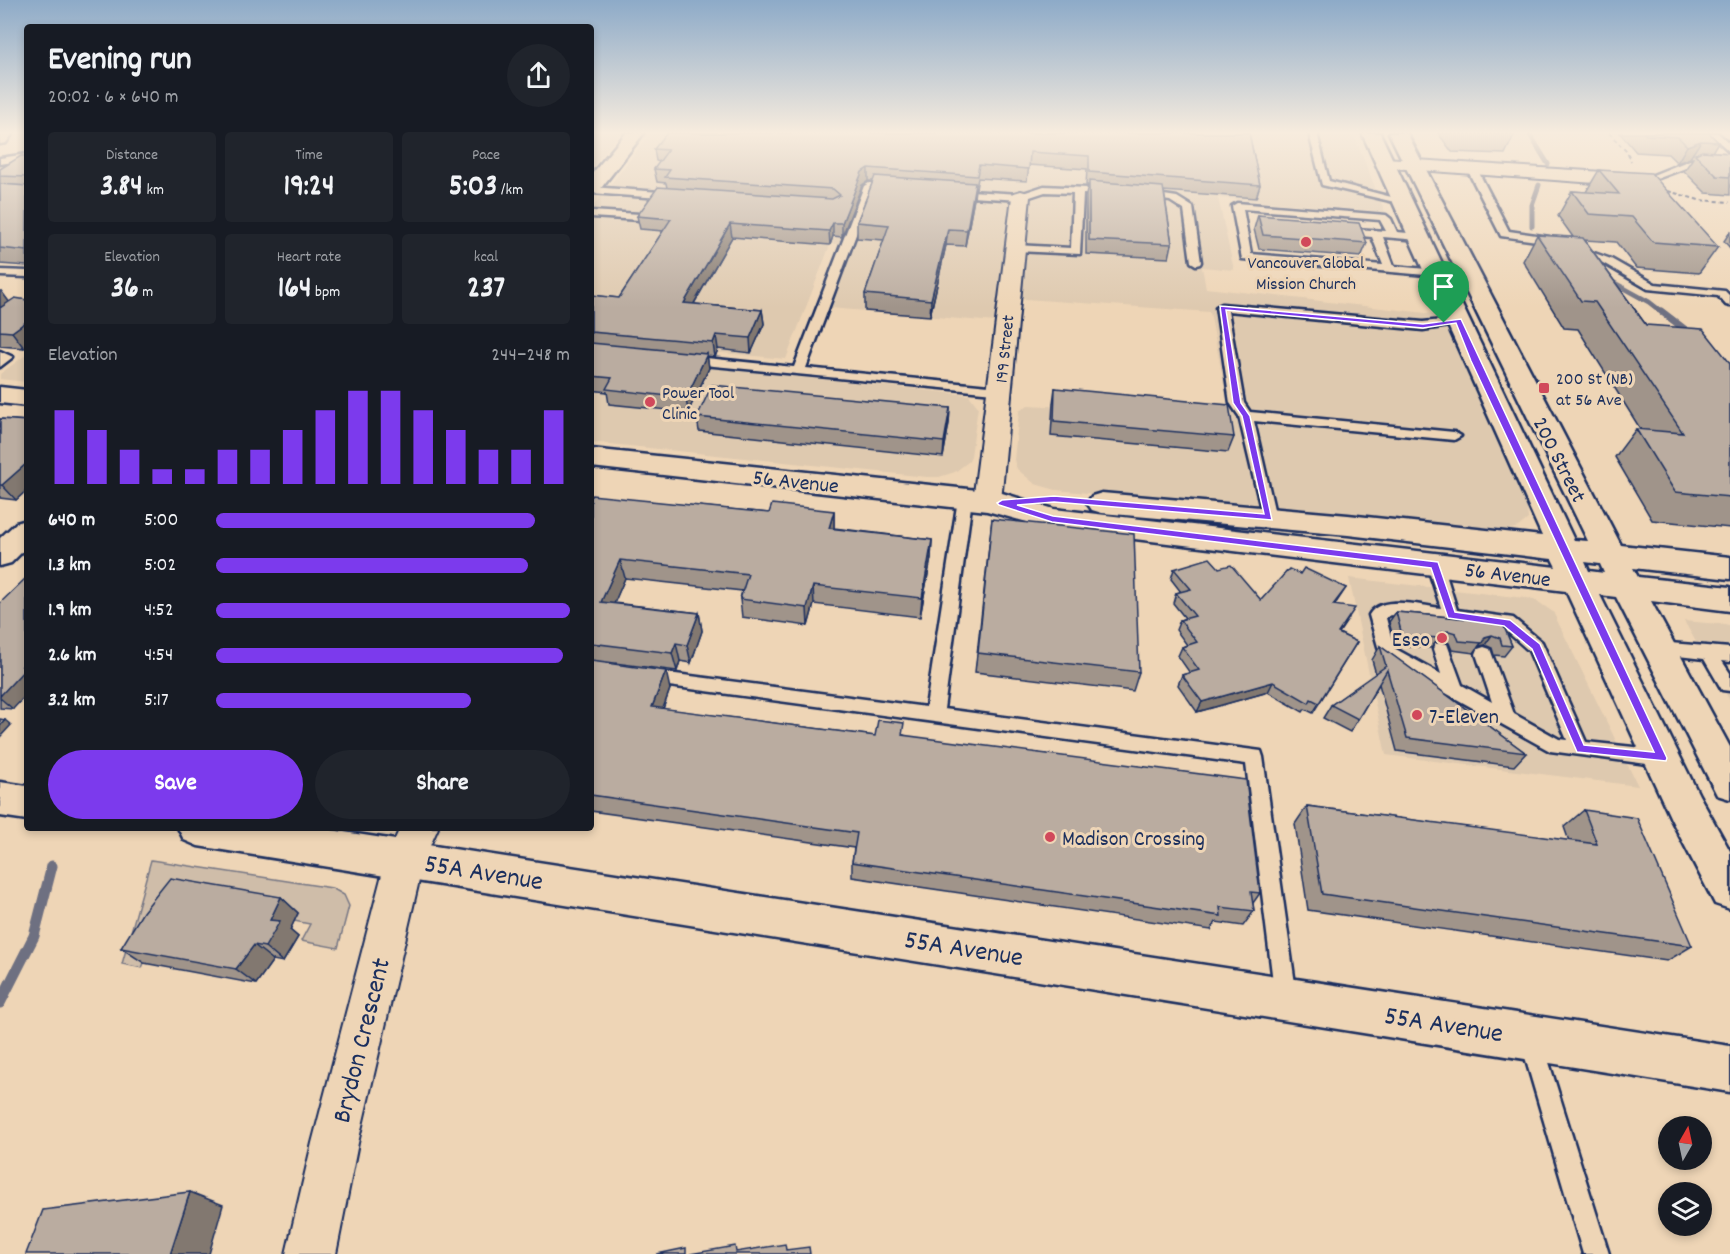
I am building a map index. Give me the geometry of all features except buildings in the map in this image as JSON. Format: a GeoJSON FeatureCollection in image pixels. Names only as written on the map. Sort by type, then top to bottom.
{"type":"FeatureCollection","features":[{"type":"Feature","properties":{"kind":"main road","name":"200 Street"},"geometry":{"type":"LineString","coordinates":[[1398,192],[1662,758],[1730,890]]}},
{"type":"Feature","properties":{"kind":"main road","name":"200 Street"},"geometry":{"type":"LineString","coordinates":[[1427,192],[1658,648],[1718,741],[1730,783]]}},
{"type":"Feature","properties":{"kind":"main road"},"geometry":{"type":"LineString","coordinates":[[0,395],[24,398]]}},
{"type":"Feature","properties":{"kind":"main road","name":"56 Avenue"},"geometry":{"type":"LineString","coordinates":[[594,458],[984,501],[1054,499],[1275,518],[1730,568]]}},
{"type":"Feature","properties":{"kind":"main road","name":"56 Avenue"},"geometry":{"type":"LineString","coordinates":[[984,501],[1052,519],[1730,599]]}},
{"type":"Feature","properties":{"kind":"main road"},"geometry":{"type":"LineString","coordinates":[[1252,544],[1254,529],[1275,518]]}},
{"type":"Feature","properties":{"kind":"main road"},"geometry":{"type":"LineString","coordinates":[[1,554],[24,533]]}},
{"type":"Feature","properties":{"kind":"main road"},"geometry":{"type":"LineString","coordinates":[[0,799],[24,803]]}},
{"type":"Feature","properties":{"kind":"main road","name":"55A Avenue"},"geometry":{"type":"LineString","coordinates":[[241,831],[412,843],[1286,998],[1730,1069]]}},
{"type":"Feature","properties":{"kind":"street","name":"199 Street"},"geometry":{"type":"LineString","coordinates":[[984,501],[1021,198]]}},
{"type":"Feature","properties":{"kind":"street","name":"Brydon Crescent"},"geometry":{"type":"LineString","coordinates":[[311,1254],[335,1143],[412,843]]}},
{"type":"Feature","properties":{"kind":"lane"},"geometry":{"type":"LineString","coordinates":[[624,192],[683,196]]}},
{"type":"Feature","properties":{"kind":"lane"},"geometry":{"type":"LineString","coordinates":[[799,371],[867,192]]}},
{"type":"Feature","properties":{"kind":"lane"},"geometry":{"type":"LineString","coordinates":[[939,192],[1021,198],[1038,192]]}},
{"type":"Feature","properties":{"kind":"lane"},"geometry":{"type":"LineString","coordinates":[[1016,248],[1076,252],[1078,192]]}},
{"type":"Feature","properties":{"kind":"lane"},"geometry":{"type":"LineString","coordinates":[[1109,192],[1165,196],[1184,204],[1189,209],[1196,262]]}},
{"type":"Feature","properties":{"kind":"lane"},"geometry":{"type":"LineString","coordinates":[[1358,192],[1403,203]]}},
{"type":"Feature","properties":{"kind":"lane"},"geometry":{"type":"LineString","coordinates":[[1483,192],[1505,234],[1546,239],[1607,261],[1652,286],[1721,293],[1730,303]]}},
{"type":"Feature","properties":{"kind":"lane"},"geometry":{"type":"LineString","coordinates":[[1393,235],[1386,219],[1382,217],[1237,206],[1246,223],[1246,257],[1437,273]]}},
{"type":"Feature","properties":{"kind":"lane"},"geometry":{"type":"LineString","coordinates":[[594,214],[640,218]]}},
{"type":"Feature","properties":{"kind":"lane"},"geometry":{"type":"LineString","coordinates":[[1331,230],[1419,237]]}},
{"type":"Feature","properties":{"kind":"lane"},"geometry":{"type":"LineString","coordinates":[[1376,233],[1390,269]]}},
{"type":"Feature","properties":{"kind":"lane"},"geometry":{"type":"LineString","coordinates":[[0,273],[24,274]]}},
{"type":"Feature","properties":{"kind":"lane"},"geometry":{"type":"LineString","coordinates":[[1275,518],[1246,416],[1237,403],[1222,307],[1423,326],[1458,321]]}},
{"type":"Feature","properties":{"kind":"lane"},"geometry":{"type":"LineString","coordinates":[[0,356],[7,357],[0,363]]}},
{"type":"Feature","properties":{"kind":"lane"},"geometry":{"type":"LineString","coordinates":[[672,359],[999,391]]}},
{"type":"Feature","properties":{"kind":"lane"},"geometry":{"type":"LineString","coordinates":[[1246,416],[1454,436]]}},
{"type":"Feature","properties":{"kind":"lane"},"geometry":{"type":"LineString","coordinates":[[934,715],[984,501]]}},
{"type":"Feature","properties":{"kind":"lane"},"geometry":{"type":"LineString","coordinates":[[1435,565],[1451,615]]}},
{"type":"Feature","properties":{"kind":"lane"},"geometry":{"type":"LineString","coordinates":[[1580,749],[1536,647],[1507,622],[1473,624],[1451,615],[1432,620],[1388,609],[1377,615],[1388,652],[1556,746],[1580,749],[1662,758]]}},
{"type":"Feature","properties":{"kind":"lane"},"geometry":{"type":"LineString","coordinates":[[1658,648],[1730,655]]}},
{"type":"Feature","properties":{"kind":"lane"},"geometry":{"type":"LineString","coordinates":[[1442,649],[1455,690]]}},
{"type":"Feature","properties":{"kind":"lane"},"geometry":{"type":"LineString","coordinates":[[1709,652],[1728,685]]}},
{"type":"Feature","properties":{"kind":"lane"},"geometry":{"type":"LineString","coordinates":[[1484,654],[1507,719]]}},
{"type":"Feature","properties":{"kind":"lane"},"geometry":{"type":"LineString","coordinates":[[627,674],[1254,757],[1286,998]]}},
{"type":"Feature","properties":{"kind":"lane"},"geometry":{"type":"LineString","coordinates":[[1529,1036],[1596,1254]]}},
{"type":"Feature","properties":{"kind":"path"},"geometry":{"type":"LineString","coordinates":[[1673,192],[1699,200],[1730,202]]}},
{"type":"Feature","properties":{"kind":"shaded area"},"geometry":{"type":"Polygon","coordinates":[[[605,192],[1377,192],[1385,212],[1218,198],[1234,270],[1202,267],[1206,288],[1443,315],[1527,506],[1528,519],[1518,527],[1503,532],[1056,490],[1035,484],[1017,469],[1014,460],[1019,411],[1028,405],[1230,416],[1210,312],[1011,298],[1007,323],[830,308],[851,245],[711,234],[830,245],[786,359],[594,341],[594,205],[605,192]]]}},
{"type":"Feature","properties":{"kind":"shaded area"},"geometry":{"type":"Polygon","coordinates":[[[594,354],[969,395],[978,407],[971,456],[968,462],[955,472],[939,477],[594,442],[594,354]]]}},
{"type":"Feature","properties":{"kind":"shaded area"},"geometry":{"type":"Polygon","coordinates":[[[24,356],[24,382],[0,379],[0,374],[24,356]]]}},
{"type":"Feature","properties":{"kind":"shaded area"},"geometry":{"type":"Polygon","coordinates":[[[1349,578],[1534,599],[1553,612],[1638,786],[1386,755],[1349,578]]]}},
{"type":"Feature","properties":{"kind":"shaded area"},"geometry":{"type":"Polygon","coordinates":[[[1684,621],[1730,625],[1730,701],[1684,621]]]}},
{"type":"Feature","properties":{"kind":"shaded area"},"geometry":{"type":"Polygon","coordinates":[[[151,860],[332,888],[344,895],[349,906],[338,948],[301,941],[310,924],[294,921],[298,914],[144,963],[142,968],[122,964],[151,860]]]}},
{"type":"Feature","properties":{"kind":"waterway"},"geometry":{"type":"LineString","coordinates":[[1532,226],[1532,205],[1537,192]]}},
{"type":"Feature","properties":{"kind":"waterway"},"geometry":{"type":"LineString","coordinates":[[1609,280],[1649,302],[1663,313]]}},
{"type":"Feature","properties":{"kind":"waterway"},"geometry":{"type":"LineString","coordinates":[[1661,311],[1691,334]]}},
{"type":"Feature","properties":{"kind":"waterway"},"geometry":{"type":"LineString","coordinates":[[0,1003],[34,936],[52,866]]}},
{"type":"Feature","properties":{"kind":"place","name":"Vancouver Global Mission Church"},"geometry":{"type":"Point","coordinates":[1306,242]}},
{"type":"Feature","properties":{"kind":"place","name":"200 St (NB) at 56 Ave"},"geometry":{"type":"Point","coordinates":[1544,388]}},
{"type":"Feature","properties":{"kind":"place","name":"Power Tool Clinic"},"geometry":{"type":"Point","coordinates":[650,402]}},
{"type":"Feature","properties":{"kind":"place","name":"Esso"},"geometry":{"type":"Point","coordinates":[1442,638]}},
{"type":"Feature","properties":{"kind":"place","name":"7-Eleven"},"geometry":{"type":"Point","coordinates":[1417,715]}},
{"type":"Feature","properties":{"kind":"place","name":"Madison Crossing"},"geometry":{"type":"Point","coordinates":[1050,837]}},
{"type":"Feature","properties":{"kind":"route"},"geometry":{"type":"LineString","coordinates":[[1222,307],[1423,326],[1444,323],[1458,321],[1662,758],[1580,749],[1536,647],[1507,622],[1451,615],[1435,565],[1052,519],[1002,503],[1054,499],[1269,518],[1246,416],[1237,403],[1222,307]]}}]}
